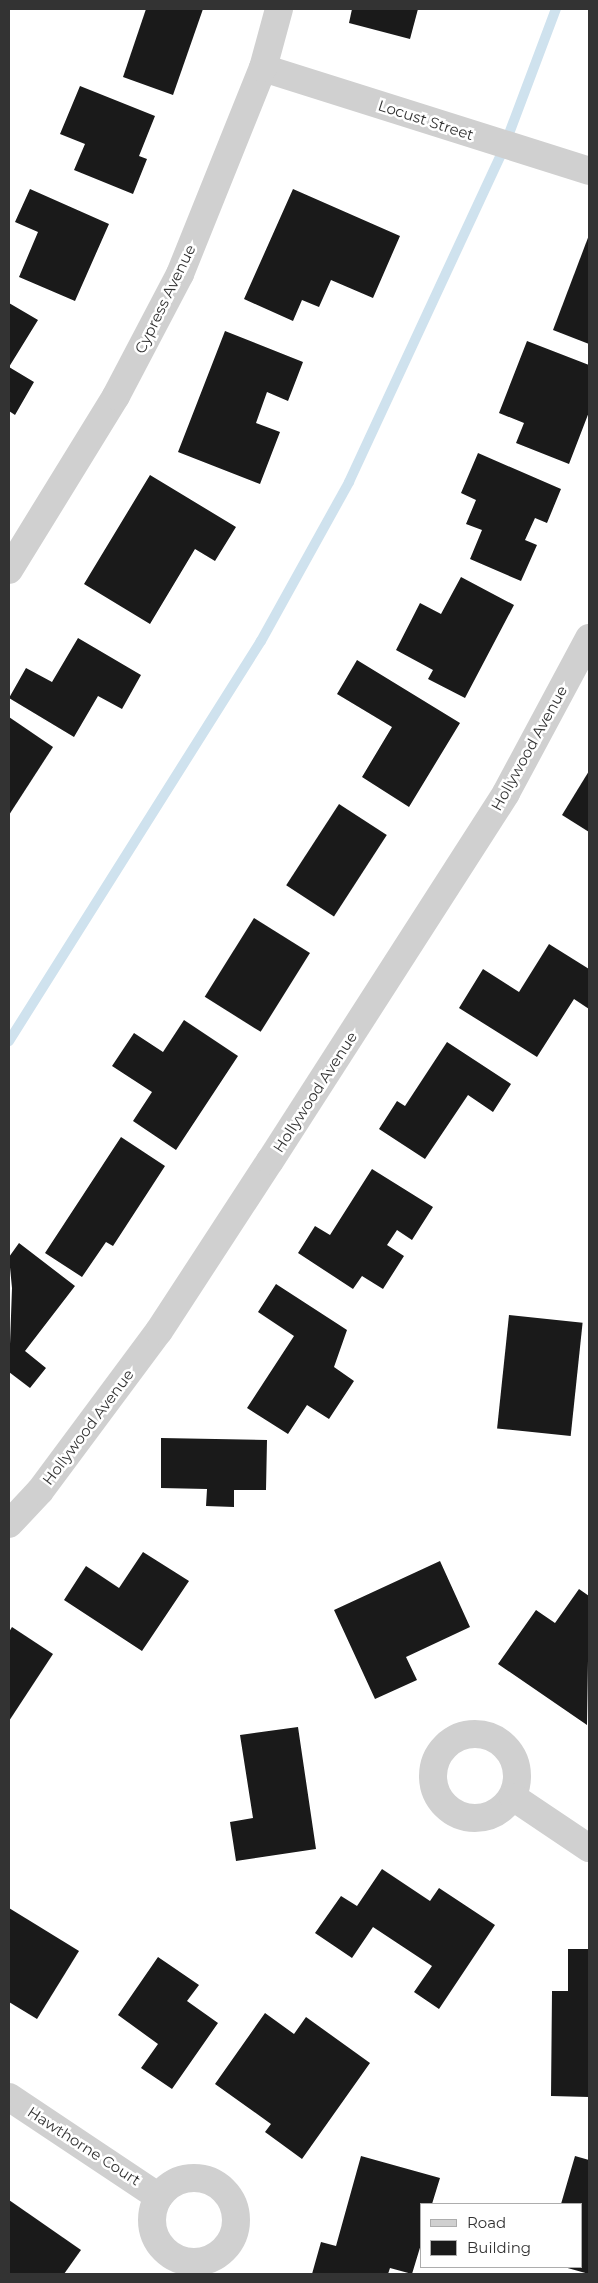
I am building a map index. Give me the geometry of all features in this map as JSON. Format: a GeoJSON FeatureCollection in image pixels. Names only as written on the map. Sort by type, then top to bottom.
{"type":"FeatureCollection","features":[{"type":"Feature","properties":{"kind":"street","name":"Cypress Avenue"},"geometry":{"type":"LineString","coordinates":[[9,570],[116,396],[180,274],[263,68],[279,9]]}},
{"type":"Feature","properties":{"kind":"street","name":"Locust Street"},"geometry":{"type":"LineString","coordinates":[[263,68],[589,171]]}},
{"type":"Feature","properties":{"kind":"street","name":"Hollywood Avenue"},"geometry":{"type":"LineString","coordinates":[[9,1524],[112,1395],[254,1185],[485,827],[589,638]]}},
{"type":"Feature","properties":{"kind":"street"},"geometry":{"type":"LineString","coordinates":[[513,1796],[589,1848]]}},
{"type":"Feature","properties":{"kind":"street","name":"Hawthorne Court"},"geometry":{"type":"LineString","coordinates":[[9,2097],[159,2196]]}},
{"type":"Feature","properties":{"kind":"building"},"geometry":{"type":"Polygon","coordinates":[[[146,9],[203,9],[173,95],[123,77],[146,9]]]}},
{"type":"Feature","properties":{"kind":"building"},"geometry":{"type":"Polygon","coordinates":[[[352,9],[418,9],[410,39],[349,23],[352,9]]]}},
{"type":"Feature","properties":{"kind":"building"},"geometry":{"type":"Polygon","coordinates":[[[80,86],[155,116],[139,156],[147,159],[133,194],[74,170],[85,144],[60,134],[80,86]]]}},
{"type":"Feature","properties":{"kind":"building"},"geometry":{"type":"Polygon","coordinates":[[[30,189],[109,224],[75,301],[19,277],[38,232],[15,222],[30,189]]]}},
{"type":"Feature","properties":{"kind":"building"},"geometry":{"type":"Polygon","coordinates":[[[293,189],[400,236],[373,298],[331,280],[319,307],[302,300],[293,321],[244,299],[293,189]]]}},
{"type":"Feature","properties":{"kind":"building"},"geometry":{"type":"Polygon","coordinates":[[[589,235],[589,344],[553,330],[589,235]]]}},
{"type":"Feature","properties":{"kind":"building"},"geometry":{"type":"Polygon","coordinates":[[[9,303],[38,320],[9,367],[9,303]]]}},
{"type":"Feature","properties":{"kind":"building"},"geometry":{"type":"Polygon","coordinates":[[[225,331],[303,362],[288,401],[267,392],[256,423],[280,432],[260,484],[178,452],[225,331]]]}},
{"type":"Feature","properties":{"kind":"building"},"geometry":{"type":"Polygon","coordinates":[[[527,341],[589,365],[589,412],[569,464],[516,443],[524,423],[499,413],[527,341]]]}},
{"type":"Feature","properties":{"kind":"building"},"geometry":{"type":"Polygon","coordinates":[[[9,367],[34,382],[15,415],[9,411],[9,367]]]}},
{"type":"Feature","properties":{"kind":"building"},"geometry":{"type":"Polygon","coordinates":[[[478,453],[561,489],[547,523],[535,518],[525,540],[537,545],[521,581],[470,559],[482,530],[466,524],[476,500],[461,493],[478,453]]]}},
{"type":"Feature","properties":{"kind":"building"},"geometry":{"type":"Polygon","coordinates":[[[150,475],[236,527],[215,561],[195,549],[150,624],[84,584],[150,475]]]}},
{"type":"Feature","properties":{"kind":"building"},"geometry":{"type":"Polygon","coordinates":[[[461,577],[514,605],[465,698],[428,679],[433,670],[396,650],[420,603],[441,614],[461,577]]]}},
{"type":"Feature","properties":{"kind":"building"},"geometry":{"type":"Polygon","coordinates":[[[78,638],[141,675],[122,709],[98,696],[74,737],[9,698],[26,668],[52,682],[78,638]]]}},
{"type":"Feature","properties":{"kind":"building"},"geometry":{"type":"Polygon","coordinates":[[[357,660],[460,723],[409,807],[362,777],[392,727],[337,694],[357,660]]]}},
{"type":"Feature","properties":{"kind":"building"},"geometry":{"type":"Polygon","coordinates":[[[9,717],[53,747],[9,815],[9,717]]]}},
{"type":"Feature","properties":{"kind":"building"},"geometry":{"type":"Polygon","coordinates":[[[589,771],[589,832],[562,815],[589,771]]]}},
{"type":"Feature","properties":{"kind":"building"},"geometry":{"type":"Polygon","coordinates":[[[339,804],[387,835],[334,916],[286,885],[339,804]]]}},
{"type":"Feature","properties":{"kind":"building"},"geometry":{"type":"Polygon","coordinates":[[[254,918],[310,953],[261,1032],[205,997],[254,918]]]}},
{"type":"Feature","properties":{"kind":"building"},"geometry":{"type":"Polygon","coordinates":[[[549,944],[589,969],[589,1009],[574,999],[537,1057],[459,1008],[483,969],[519,992],[549,944]]]}},
{"type":"Feature","properties":{"kind":"building"},"geometry":{"type":"Polygon","coordinates":[[[184,1020],[238,1056],[176,1150],[133,1121],[152,1092],[112,1066],[134,1033],[163,1052],[184,1020]]]}},
{"type":"Feature","properties":{"kind":"building"},"geometry":{"type":"Polygon","coordinates":[[[447,1042],[511,1084],[493,1112],[468,1095],[425,1159],[379,1129],[397,1101],[405,1106],[447,1042]]]}},
{"type":"Feature","properties":{"kind":"building"},"geometry":{"type":"Polygon","coordinates":[[[121,1137],[165,1166],[113,1246],[106,1242],[82,1277],[45,1253],[121,1137]]]}},
{"type":"Feature","properties":{"kind":"building"},"geometry":{"type":"Polygon","coordinates":[[[372,1169],[433,1207],[412,1240],[397,1230],[387,1245],[404,1256],[383,1289],[362,1276],[353,1289],[298,1253],[315,1226],[330,1235],[372,1169]]]}},
{"type":"Feature","properties":{"kind":"building"},"geometry":{"type":"Polygon","coordinates":[[[19,1243],[75,1286],[25,1351],[46,1368],[30,1388],[9,1372],[12,1288],[9,1257],[19,1243]]]}},
{"type":"Feature","properties":{"kind":"building"},"geometry":{"type":"Polygon","coordinates":[[[276,1284],[347,1330],[334,1367],[354,1381],[329,1419],[307,1405],[288,1434],[247,1408],[294,1336],[258,1312],[276,1284]]]}},
{"type":"Feature","properties":{"kind":"building"},"geometry":{"type":"Polygon","coordinates":[[[509,1315],[583,1323],[571,1436],[497,1428],[509,1315]]]}},
{"type":"Feature","properties":{"kind":"building"},"geometry":{"type":"Polygon","coordinates":[[[161,1438],[267,1440],[266,1490],[234,1490],[234,1507],[206,1506],[207,1489],[161,1488],[161,1438]]]}},
{"type":"Feature","properties":{"kind":"building"},"geometry":{"type":"Polygon","coordinates":[[[143,1552],[189,1581],[142,1651],[64,1600],[86,1566],[119,1588],[143,1552]]]}},
{"type":"Feature","properties":{"kind":"building"},"geometry":{"type":"Polygon","coordinates":[[[440,1561],[470,1627],[406,1657],[417,1680],[375,1699],[334,1610],[440,1561]]]}},
{"type":"Feature","properties":{"kind":"building"},"geometry":{"type":"Polygon","coordinates":[[[579,1589],[589,1596],[587,1725],[498,1664],[536,1610],[555,1623],[579,1589]]]}},
{"type":"Feature","properties":{"kind":"building"},"geometry":{"type":"Polygon","coordinates":[[[12,1627],[53,1654],[9,1721],[9,1632],[12,1627]]]}},
{"type":"Feature","properties":{"kind":"building"},"geometry":{"type":"Polygon","coordinates":[[[298,1727],[316,1849],[236,1861],[230,1822],[253,1818],[240,1735],[298,1727]]]}},
{"type":"Feature","properties":{"kind":"building"},"geometry":{"type":"Polygon","coordinates":[[[382,1869],[430,1901],[439,1888],[495,1925],[439,2009],[414,1992],[432,1966],[373,1927],[352,1958],[315,1933],[341,1896],[357,1906],[382,1869]]]}},
{"type":"Feature","properties":{"kind":"building"},"geometry":{"type":"Polygon","coordinates":[[[9,1908],[79,1951],[37,2019],[9,2002],[9,1908]]]}},
{"type":"Feature","properties":{"kind":"building"},"geometry":{"type":"Polygon","coordinates":[[[568,1949],[589,1949],[589,2097],[551,2096],[552,1991],[568,1991],[568,1949]]]}},
{"type":"Feature","properties":{"kind":"building"},"geometry":{"type":"Polygon","coordinates":[[[158,1957],[199,1985],[187,2001],[218,2023],[172,2089],[141,2068],[158,2044],[118,2015],[158,1957]]]}},
{"type":"Feature","properties":{"kind":"building"},"geometry":{"type":"Polygon","coordinates":[[[265,2013],[294,2034],[306,2017],[370,2063],[302,2159],[265,2132],[271,2124],[215,2084],[265,2013]]]}},
{"type":"Feature","properties":{"kind":"building"},"geometry":{"type":"Polygon","coordinates":[[[361,2156],[440,2178],[432,2203],[420,2203],[420,2248],[412,2274],[390,2268],[388,2274],[312,2274],[321,2242],[336,2246],[361,2156]]]}},
{"type":"Feature","properties":{"kind":"building"},"geometry":{"type":"Polygon","coordinates":[[[575,2156],[589,2160],[589,2274],[568,2268],[583,2268],[583,2203],[561,2203],[575,2156]]]}},
{"type":"Feature","properties":{"kind":"building"},"geometry":{"type":"Polygon","coordinates":[[[9,2200],[81,2250],[64,2274],[9,2274],[9,2200]]]}},
{"type":"Feature","properties":{"kind":"waterway"},"geometry":{"type":"LineString","coordinates":[[9,1041],[261,641],[349,482],[501,155],[556,9]]}}]}
